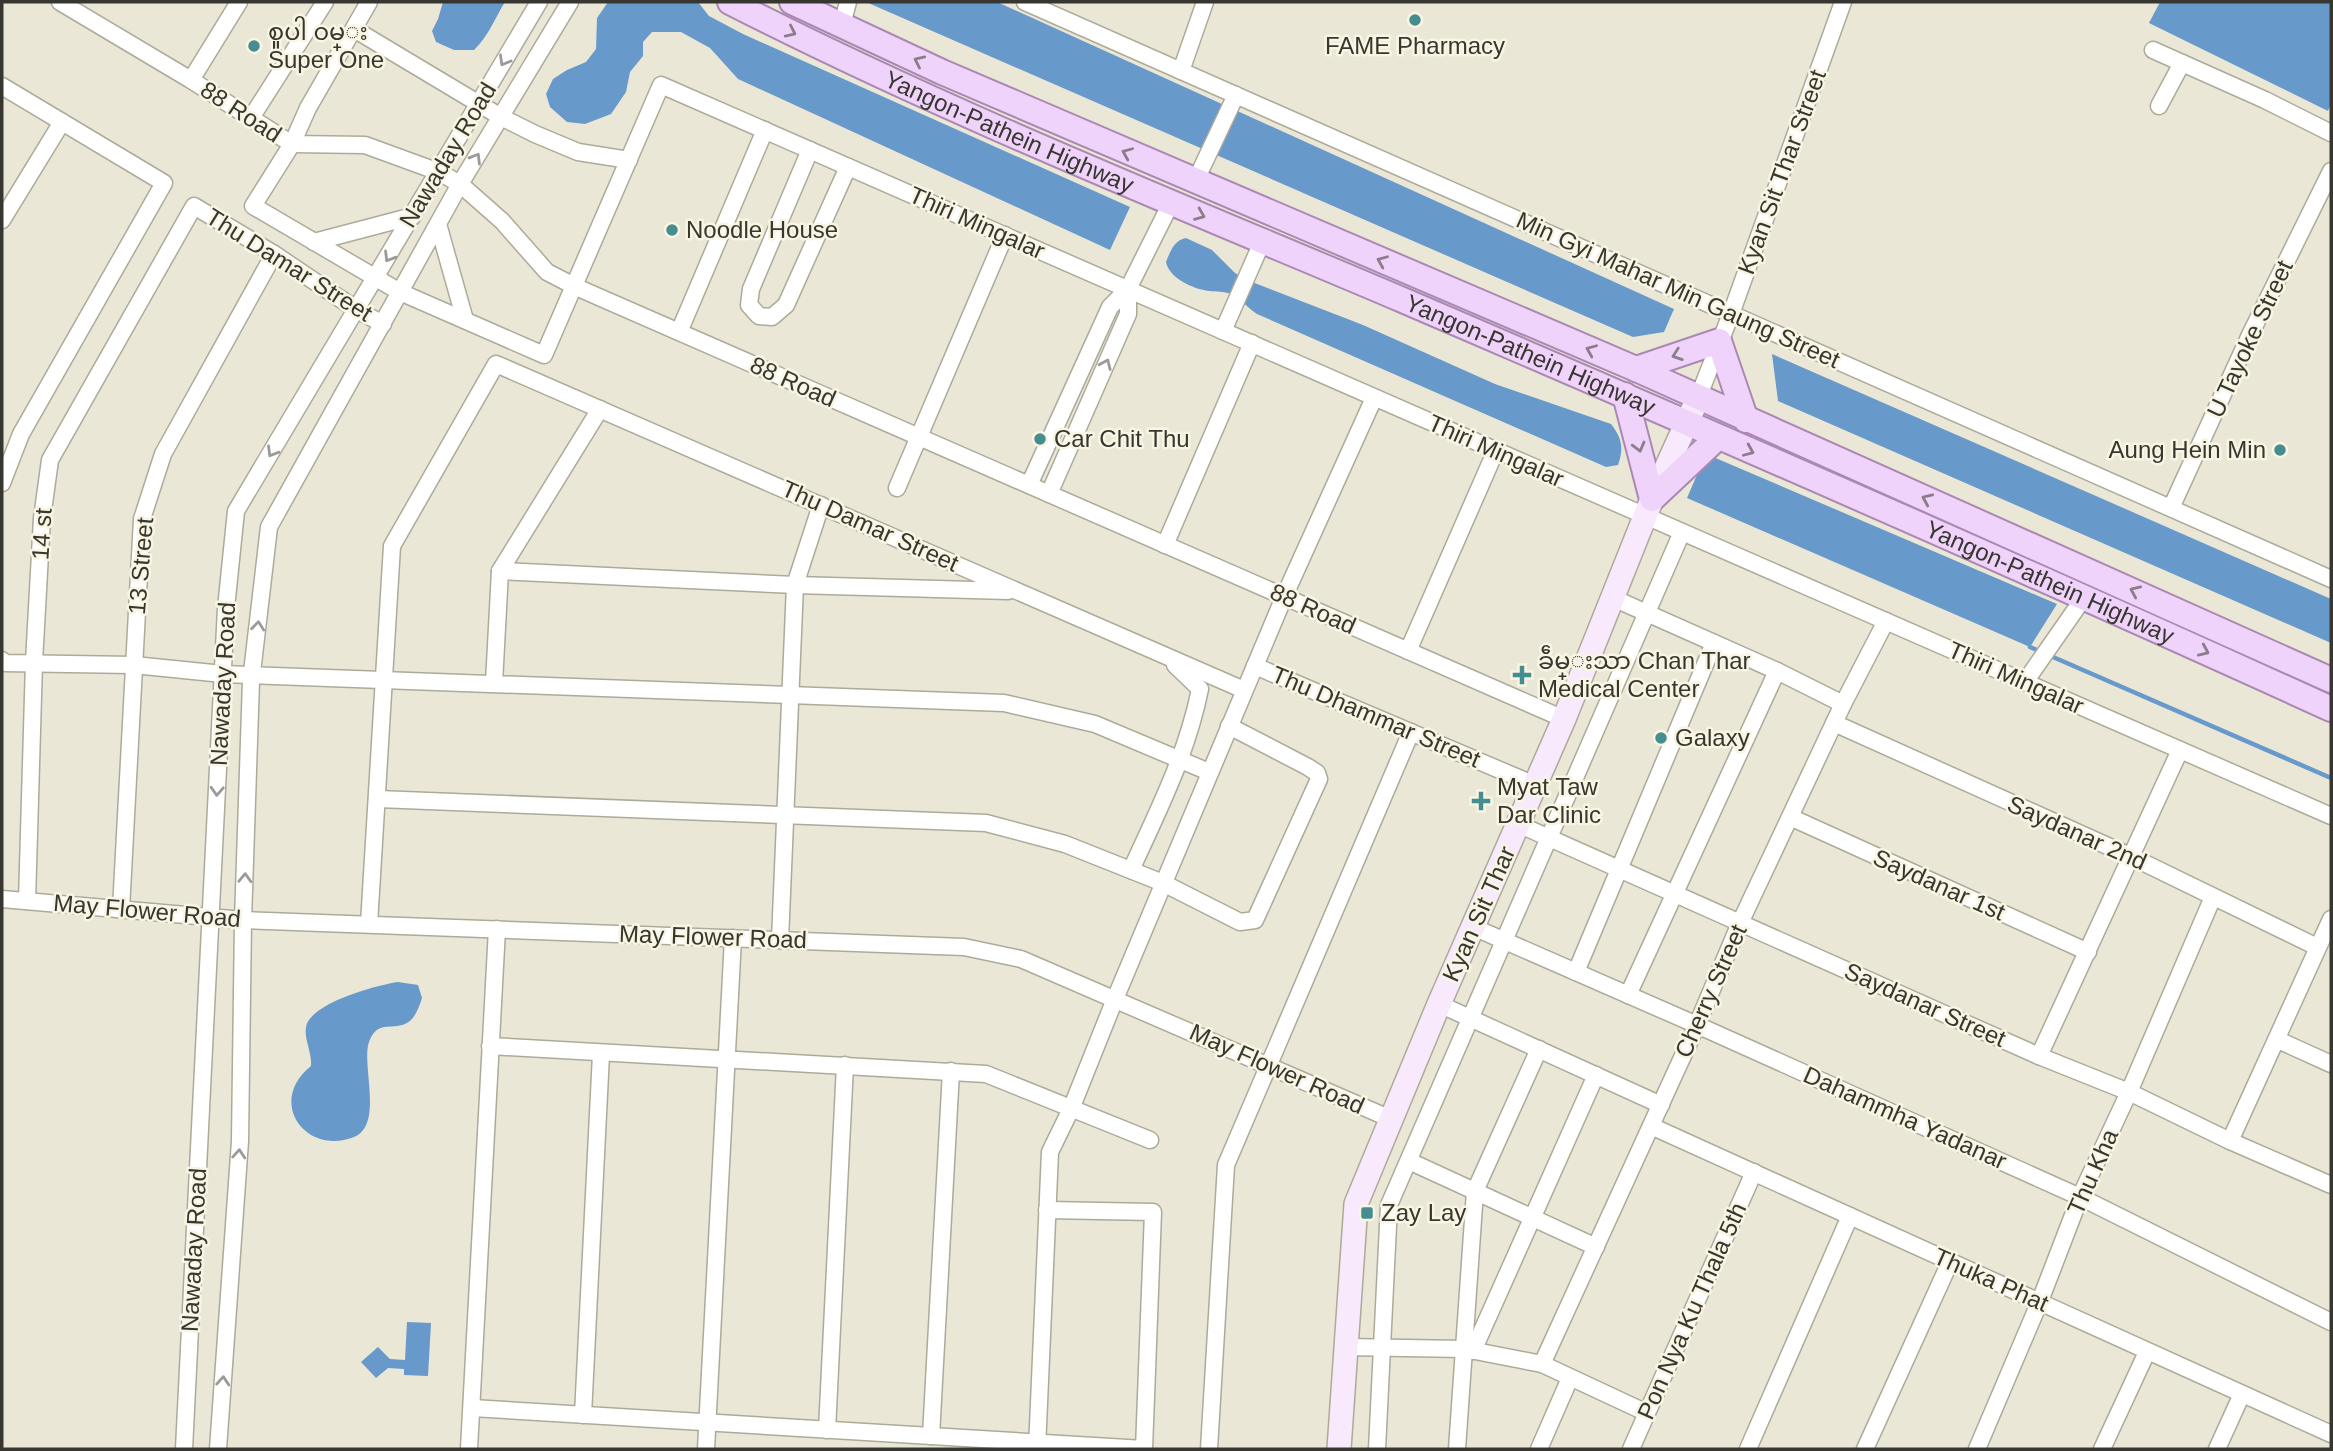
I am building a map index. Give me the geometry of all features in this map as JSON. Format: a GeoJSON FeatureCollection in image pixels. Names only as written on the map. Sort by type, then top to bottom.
{"type":"FeatureCollection","features":[{"type":"Feature","properties":{"kind":"main road","name":"Yangon-Pathein Highway"},"geometry":{"type":"LineString","coordinates":[[730,2],[929,97],[1171,203],[1625,395],[2085,596],[2331,709]]}},
{"type":"Feature","properties":{"kind":"main road","name":"Yangon-Pathein Highway"},"geometry":{"type":"LineString","coordinates":[[792,2],[845,13],[942,72],[1636,369],[2331,680]]}},
{"type":"Feature","properties":{"kind":"main road"},"geometry":{"type":"LineString","coordinates":[[1636,369],[1718,341],[1746,420]]}},
{"type":"Feature","properties":{"kind":"main road"},"geometry":{"type":"LineString","coordinates":[[1625,395],[1648,507]]}},
{"type":"Feature","properties":{"kind":"main road","name":"Kyan Sit Thar"},"geometry":{"type":"LineString","coordinates":[[1339,1449],[1356,1204],[1439,1004],[1564,719],[1648,507],[1698,398]]}},
{"type":"Feature","properties":{"kind":"main road"},"geometry":{"type":"LineString","coordinates":[[1648,507],[1718,437]]}},
{"type":"Feature","properties":{"kind":"street","name":"88 Road"},"geometry":{"type":"LineString","coordinates":[[60,2],[79,7],[292,144],[365,145],[439,172],[460,184],[502,221],[547,272],[576,287],[1564,719]]}},
{"type":"Feature","properties":{"kind":"street"},"geometry":{"type":"LineString","coordinates":[[191,80],[239,2]]}},
{"type":"Feature","properties":{"kind":"street"},"geometry":{"type":"LineString","coordinates":[[251,118],[325,2]]}},
{"type":"Feature","properties":{"kind":"street"},"geometry":{"type":"LineString","coordinates":[[354,29],[501,117],[535,134],[578,152],[629,160],[576,287],[544,355],[400,292],[253,205],[292,144],[308,108],[369,2]]}},
{"type":"Feature","properties":{"kind":"street","name":"Nawaday Road"},"geometry":{"type":"LineString","coordinates":[[184,1449],[226,608],[236,511],[539,2]]}},
{"type":"Feature","properties":{"kind":"street","name":"Nawaday Road"},"geometry":{"type":"LineString","coordinates":[[218,1449],[240,1141],[243,920],[252,675],[268,527],[460,184],[570,2]]}},
{"type":"Feature","properties":{"kind":"street","name":"Min Gyi Mahar Min Gaung Street"},"geometry":{"type":"LineString","coordinates":[[1025,2],[1181,71],[1234,100],[1731,314],[2331,579]]}},
{"type":"Feature","properties":{"kind":"street"},"geometry":{"type":"LineString","coordinates":[[1181,71],[1205,2]]}},
{"type":"Feature","properties":{"kind":"street","name":"Kyan Sit Thar Street"},"geometry":{"type":"LineString","coordinates":[[1698,398],[1718,341],[1731,314],[1843,2]]}},
{"type":"Feature","properties":{"kind":"street"},"geometry":{"type":"LineString","coordinates":[[2153,50],[2331,133]]}},
{"type":"Feature","properties":{"kind":"street"},"geometry":{"type":"LineString","coordinates":[[2160,106],[2182,63]]}},
{"type":"Feature","properties":{"kind":"street","name":"Thiri Mingalar"},"geometry":{"type":"LineString","coordinates":[[629,160],[662,85],[1374,398],[1496,450],[1648,507],[1682,532],[2331,816]]}},
{"type":"Feature","properties":{"kind":"street"},"geometry":{"type":"LineString","coordinates":[[2,86],[164,183],[21,434],[2,483]]}},
{"type":"Feature","properties":{"kind":"street"},"geometry":{"type":"LineString","coordinates":[[1195,182],[1234,100]]}},
{"type":"Feature","properties":{"kind":"street"},"geometry":{"type":"LineString","coordinates":[[2,220],[62,122]]}},
{"type":"Feature","properties":{"kind":"street"},"geometry":{"type":"LineString","coordinates":[[679,332],[765,130]]}},
{"type":"Feature","properties":{"kind":"street"},"geometry":{"type":"LineString","coordinates":[[810,150],[751,289],[749,305],[759,316],[772,317],[786,305],[848,167]]}},
{"type":"Feature","properties":{"kind":"street","name":"U Tayoke Street"},"geometry":{"type":"LineString","coordinates":[[2171,508],[2250,335],[2331,171]]}},
{"type":"Feature","properties":{"kind":"street"},"geometry":{"type":"LineString","coordinates":[[1029,485],[1110,307],[1128,289],[1171,203]]}},
{"type":"Feature","properties":{"kind":"street","name":"Thu Damar Street"},"geometry":{"type":"LineString","coordinates":[[194,206],[383,324]]}},
{"type":"Feature","properties":{"kind":"street","name":"14 st"},"geometry":{"type":"LineString","coordinates":[[27,901],[34,662],[42,518],[50,460],[194,206]]}},
{"type":"Feature","properties":{"kind":"street"},"geometry":{"type":"LineString","coordinates":[[314,242],[413,216]]}},
{"type":"Feature","properties":{"kind":"street"},"geometry":{"type":"LineString","coordinates":[[438,224],[465,320]]}},
{"type":"Feature","properties":{"kind":"street"},"geometry":{"type":"LineString","coordinates":[[897,488],[1005,236]]}},
{"type":"Feature","properties":{"kind":"street"},"geometry":{"type":"LineString","coordinates":[[1223,331],[1263,240]]}},
{"type":"Feature","properties":{"kind":"street","name":"13 Street"},"geometry":{"type":"LineString","coordinates":[[121,909],[142,519],[163,454],[274,254]]}},
{"type":"Feature","properties":{"kind":"street"},"geometry":{"type":"LineString","coordinates":[[1049,494],[1128,314],[1128,289]]}},
{"type":"Feature","properties":{"kind":"street"},"geometry":{"type":"LineString","coordinates":[[1165,545],[1252,343]]}},
{"type":"Feature","properties":{"kind":"street","name":"Thu Damar Street"},"geometry":{"type":"LineString","coordinates":[[386,679],[392,545],[496,364],[1244,690]]}},
{"type":"Feature","properties":{"kind":"street"},"geometry":{"type":"LineString","coordinates":[[1072,391],[1091,398]]}},
{"type":"Feature","properties":{"kind":"street"},"geometry":{"type":"LineString","coordinates":[[1037,1446],[1050,1152],[1071,1109],[1244,690],[1374,398]]}},
{"type":"Feature","properties":{"kind":"street"},"geometry":{"type":"LineString","coordinates":[[494,683],[500,571],[600,409]]}},
{"type":"Feature","properties":{"kind":"street"},"geometry":{"type":"LineString","coordinates":[[1408,651],[1496,450]]}},
{"type":"Feature","properties":{"kind":"street"},"geometry":{"type":"LineString","coordinates":[[780,940],[795,585],[821,505]]}},
{"type":"Feature","properties":{"kind":"street"},"geometry":{"type":"LineString","coordinates":[[1377,1449],[1390,1205],[1682,532]]}},
{"type":"Feature","properties":{"kind":"street"},"geometry":{"type":"LineString","coordinates":[[500,571],[795,585],[1018,591]]}},
{"type":"Feature","properties":{"kind":"street"},"geometry":{"type":"LineString","coordinates":[[2025,682],[2085,596]]}},
{"type":"Feature","properties":{"kind":"street"},"geometry":{"type":"LineString","coordinates":[[1612,598],[1777,671],[1843,704]]}},
{"type":"Feature","properties":{"kind":"street","name":"Cherry Street"},"geometry":{"type":"LineString","coordinates":[[1542,1364],[1790,817],[1843,704],[1886,621]]}},
{"type":"Feature","properties":{"kind":"street"},"geometry":{"type":"LineString","coordinates":[[1576,972],[1714,643]]}},
{"type":"Feature","properties":{"kind":"street"},"geometry":{"type":"LineString","coordinates":[[1131,870],[1181,761],[1200,690],[1160,653]]}},
{"type":"Feature","properties":{"kind":"street"},"geometry":{"type":"LineString","coordinates":[[2,660],[4,663],[134,665],[223,674],[1004,703],[1095,724],[1209,772]]}},
{"type":"Feature","properties":{"kind":"street","name":"Thu Dhammar Street"},"geometry":{"type":"LineString","coordinates":[[1255,666],[1535,785]]}},
{"type":"Feature","properties":{"kind":"street"},"geometry":{"type":"LineString","coordinates":[[1628,995],[1777,671]]}},
{"type":"Feature","properties":{"kind":"street"},"geometry":{"type":"LineString","coordinates":[[369,924],[386,679]]}},
{"type":"Feature","properties":{"kind":"street","name":"Saydanar 2nd"},"geometry":{"type":"LineString","coordinates":[[1834,723],[2132,857],[2317,947]]}},
{"type":"Feature","properties":{"kind":"street"},"geometry":{"type":"LineString","coordinates":[[378,799],[986,823],[1065,844],[1163,883],[1240,922],[1255,920],[1320,779],[1317,773],[1308,767],[1229,726]]}},
{"type":"Feature","properties":{"kind":"street"},"geometry":{"type":"LineString","coordinates":[[1209,1449],[1226,1165],[1411,732]]}},
{"type":"Feature","properties":{"kind":"street"},"geometry":{"type":"LineString","coordinates":[[2039,1056],[2180,750]]}},
{"type":"Feature","properties":{"kind":"street","name":"Saydanar 1st"},"geometry":{"type":"LineString","coordinates":[[1790,817],[2088,952]]}},
{"type":"Feature","properties":{"kind":"street","name":"Saydanar Street"},"geometry":{"type":"LineString","coordinates":[[1518,824],[2039,1056],[2129,1092],[2331,1185]]}},
{"type":"Feature","properties":{"kind":"street","name":"Thu Kha"},"geometry":{"type":"LineString","coordinates":[[1977,1449],[2080,1197],[2129,1092],[2213,897]]}},
{"type":"Feature","properties":{"kind":"street","name":"May Flower Road"},"geometry":{"type":"LineString","coordinates":[[2,899],[243,920],[964,947],[1021,959],[1391,1119]]}},
{"type":"Feature","properties":{"kind":"street"},"geometry":{"type":"LineString","coordinates":[[2231,1140],[2331,919]]}},
{"type":"Feature","properties":{"kind":"street","name":"Dahammha Yadanar"},"geometry":{"type":"LineString","coordinates":[[1473,927],[2080,1197],[2331,1322]]}},
{"type":"Feature","properties":{"kind":"street"},"geometry":{"type":"LineString","coordinates":[[469,1449],[496,929]]}},
{"type":"Feature","properties":{"kind":"street"},"geometry":{"type":"LineString","coordinates":[[706,1449],[733,938]]}},
{"type":"Feature","properties":{"kind":"street"},"geometry":{"type":"LineString","coordinates":[[1439,1004],[1661,1105]]}},
{"type":"Feature","properties":{"kind":"street"},"geometry":{"type":"LineString","coordinates":[[2278,1040],[2331,1064]]}},
{"type":"Feature","properties":{"kind":"street"},"geometry":{"type":"LineString","coordinates":[[491,1046],[986,1074],[1150,1140]]}},
{"type":"Feature","properties":{"kind":"street"},"geometry":{"type":"LineString","coordinates":[[1457,1449],[1469,1350],[1475,1191],[1539,1049]]}},
{"type":"Feature","properties":{"kind":"street"},"geometry":{"type":"LineString","coordinates":[[583,1415],[601,1054]]}},
{"type":"Feature","properties":{"kind":"street"},"geometry":{"type":"LineString","coordinates":[[827,1430],[845,1065]]}},
{"type":"Feature","properties":{"kind":"street"},"geometry":{"type":"LineString","coordinates":[[931,1436],[951,1070]]}},
{"type":"Feature","properties":{"kind":"street"},"geometry":{"type":"LineString","coordinates":[[1469,1350],[1533,1218],[1596,1075]]}},
{"type":"Feature","properties":{"kind":"street","name":"Thuka Phat"},"geometry":{"type":"LineString","coordinates":[[1651,1126],[2331,1434]]}},
{"type":"Feature","properties":{"kind":"street"},"geometry":{"type":"LineString","coordinates":[[1409,1161],[1596,1247]]}},
{"type":"Feature","properties":{"kind":"street","name":"Pon Nya Ku Thala 5th"},"geometry":{"type":"LineString","coordinates":[[1631,1449],[1754,1172]]}},
{"type":"Feature","properties":{"kind":"street"},"geometry":{"type":"LineString","coordinates":[[472,1408],[931,1436],[1037,1446],[1143,1449],[1153,1212],[1046,1210]]}},
{"type":"Feature","properties":{"kind":"street"},"geometry":{"type":"LineString","coordinates":[[1748,1449],[1850,1216]]}},
{"type":"Feature","properties":{"kind":"street"},"geometry":{"type":"LineString","coordinates":[[1865,1449],[1950,1262]]}},
{"type":"Feature","properties":{"kind":"street"},"geometry":{"type":"LineString","coordinates":[[1345,1347],[1469,1350],[1542,1364],[1647,1413]]}},
{"type":"Feature","properties":{"kind":"street"},"geometry":{"type":"LineString","coordinates":[[2102,1449],[2147,1352]]}},
{"type":"Feature","properties":{"kind":"street"},"geometry":{"type":"LineString","coordinates":[[1539,1449],[1570,1378]]}},
{"type":"Feature","properties":{"kind":"street"},"geometry":{"type":"LineString","coordinates":[[2217,1449],[2242,1394]]}},
{"type":"Feature","properties":{"kind":"street"},"geometry":{"type":"LineString","coordinates":[[2329,1449],[2331,1444]]}},
{"type":"Feature","properties":{"kind":"water"},"geometry":{"type":"Polygon","coordinates":[[[443,2],[505,2],[474,50],[454,50],[436,42],[432,31],[443,2]]]}},
{"type":"Feature","properties":{"kind":"water"},"geometry":{"type":"Polygon","coordinates":[[[608,2],[698,2],[709,16],[743,34],[1130,207],[1110,250],[738,79],[710,48],[681,32],[652,32],[643,42],[643,56],[630,72],[626,92],[611,114],[585,124],[567,122],[550,107],[546,94],[553,79],[586,62],[596,49],[597,18],[608,2]]]}},
{"type":"Feature","properties":{"kind":"water"},"geometry":{"type":"Polygon","coordinates":[[[866,2],[997,2],[1674,309],[1664,332],[1633,337],[866,2]]]}},
{"type":"Feature","properties":{"kind":"water"},"geometry":{"type":"Polygon","coordinates":[[[2160,2],[2331,2],[2331,104],[2328,111],[2149,23],[2160,2]]]}},
{"type":"Feature","properties":{"kind":"water"},"geometry":{"type":"Polygon","coordinates":[[[1186,238],[1212,250],[1235,273],[1252,282],[1363,325],[1495,384],[1611,424],[1621,443],[1618,465],[1606,467],[1257,314],[1231,294],[1203,290],[1183,282],[1172,273],[1166,262],[1175,244],[1186,238]]]}},
{"type":"Feature","properties":{"kind":"water"},"geometry":{"type":"Polygon","coordinates":[[[1772,354],[2331,599],[2331,643],[1778,401],[1772,354]]]}},
{"type":"Feature","properties":{"kind":"water"},"geometry":{"type":"Polygon","coordinates":[[[1706,454],[2057,604],[2030,647],[1687,498],[1706,454]]]}},
{"type":"Feature","properties":{"kind":"water"},"geometry":{"type":"Polygon","coordinates":[[[398,982],[418,985],[422,998],[411,1020],[400,1026],[380,1028],[372,1035],[367,1052],[370,1107],[363,1130],[354,1137],[337,1141],[321,1139],[307,1132],[292,1109],[292,1095],[298,1080],[311,1066],[306,1032],[310,1018],[331,1003],[375,987],[398,982]]]}},
{"type":"Feature","properties":{"kind":"water"},"geometry":{"type":"Polygon","coordinates":[[[407,1322],[431,1323],[428,1376],[404,1375],[404,1369],[388,1368],[376,1378],[361,1362],[378,1347],[390,1359],[405,1360],[407,1322]]]}},
{"type":"Feature","properties":{"kind":"waterway"},"geometry":{"type":"LineString","coordinates":[[2030,647],[2331,778]]}},
{"type":"Feature","properties":{"kind":"place","name":"FAME Pharmacy"},"geometry":{"type":"Point","coordinates":[1415,20]}},
{"type":"Feature","properties":{"kind":"place","name":"စူပါ ၀မ္း Super One"},"geometry":{"type":"Point","coordinates":[254,46]}},
{"type":"Feature","properties":{"kind":"place","name":"Noodle House"},"geometry":{"type":"Point","coordinates":[672,230]}},
{"type":"Feature","properties":{"kind":"place","name":"Car Chit Thu"},"geometry":{"type":"Point","coordinates":[1040,439]}},
{"type":"Feature","properties":{"kind":"place","name":"Aung Hein Min"},"geometry":{"type":"Point","coordinates":[2280,450]}},
{"type":"Feature","properties":{"kind":"place","name":"ခဵမ္းသာ Chan Thar Medical Center"},"geometry":{"type":"Point","coordinates":[1522,675]}},
{"type":"Feature","properties":{"kind":"place","name":"Galaxy"},"geometry":{"type":"Point","coordinates":[1661,738]}},
{"type":"Feature","properties":{"kind":"place","name":"Myat Taw Dar Clinic"},"geometry":{"type":"Point","coordinates":[1481,801]}},
{"type":"Feature","properties":{"kind":"place","name":"Zay Lay"},"geometry":{"type":"Point","coordinates":[1367,1213]}}]}
